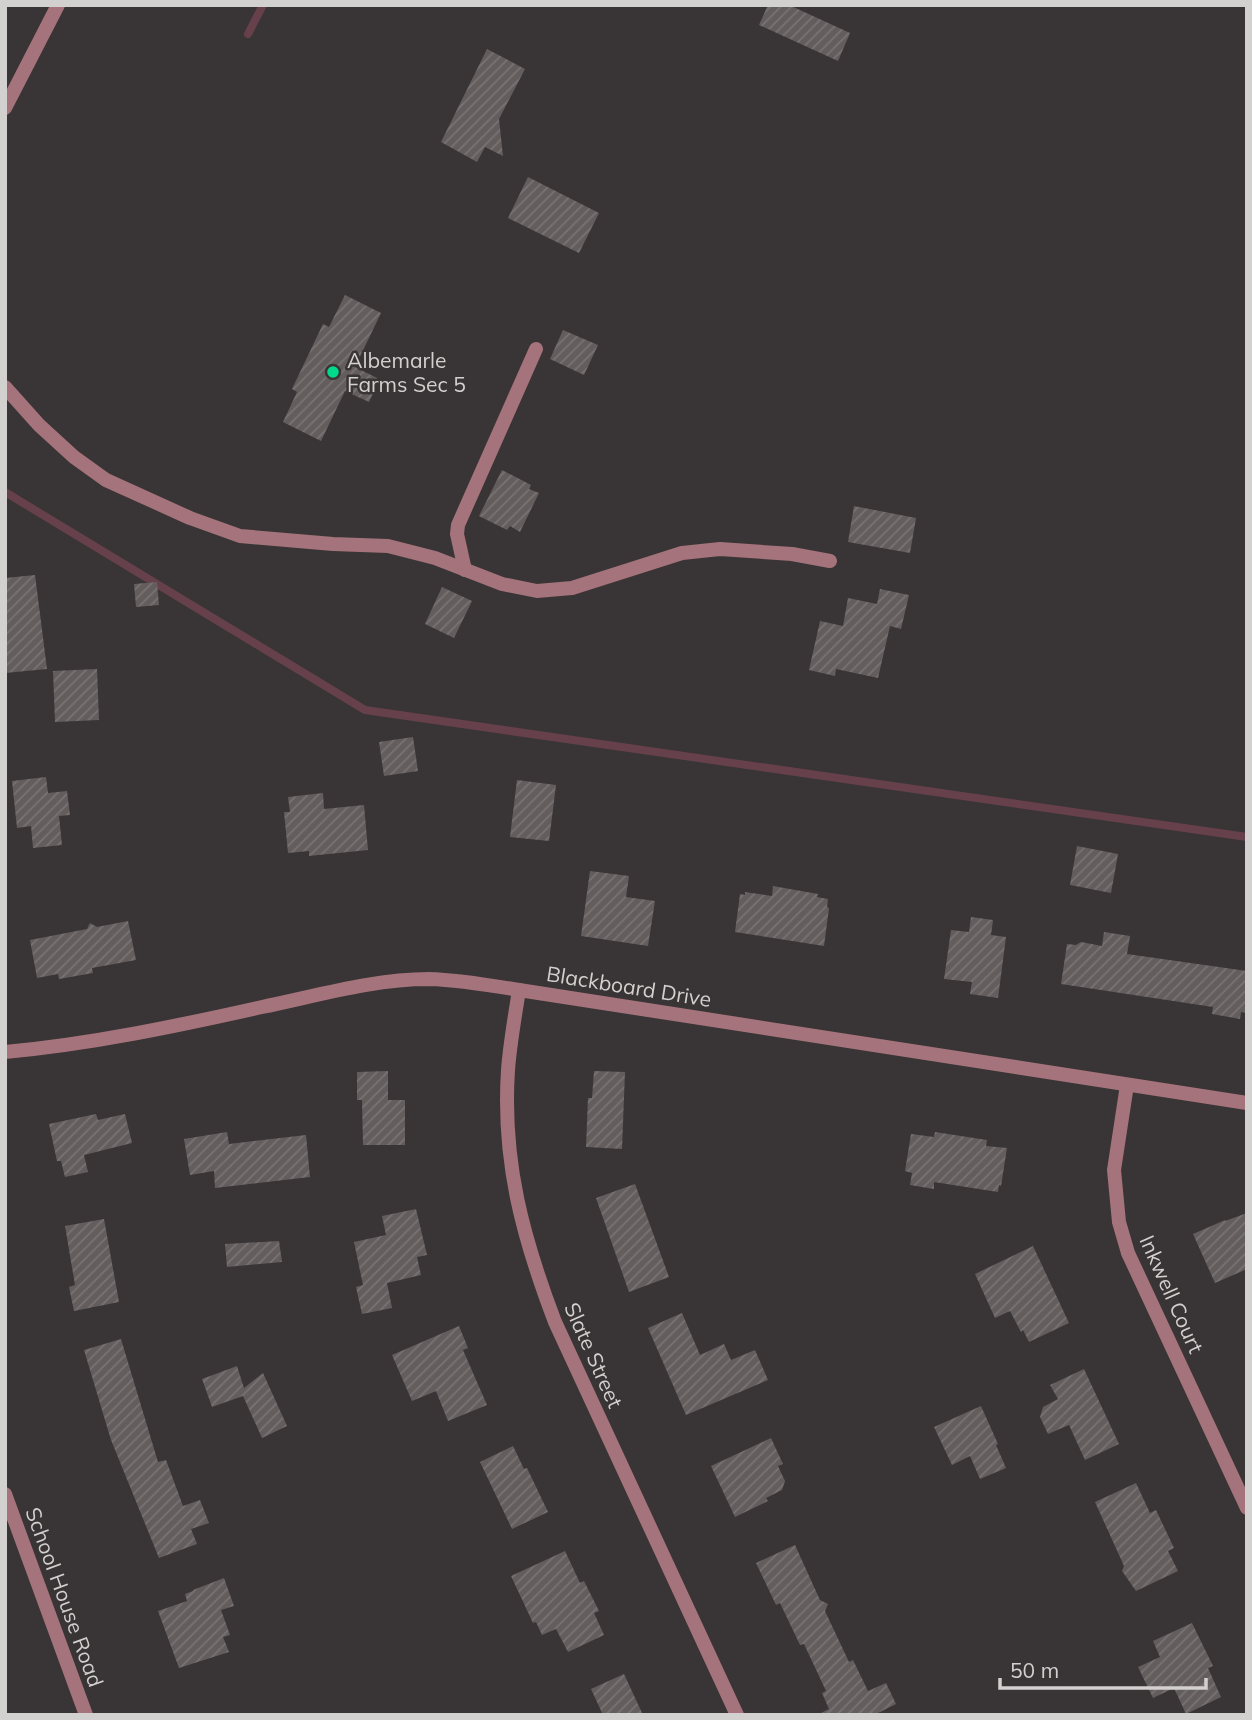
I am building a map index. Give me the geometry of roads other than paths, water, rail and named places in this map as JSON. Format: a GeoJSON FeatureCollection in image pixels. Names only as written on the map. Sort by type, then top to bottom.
{"type":"FeatureCollection","features":[{"type":"Feature","properties":{"kind":"street"},"geometry":{"type":"LineString","coordinates":[[5,108],[58,5]]}},
{"type":"Feature","properties":{"kind":"street"},"geometry":{"type":"LineString","coordinates":[[465,570],[457,534],[458,525],[536,349]]}},
{"type":"Feature","properties":{"kind":"street"},"geometry":{"type":"LineString","coordinates":[[5,387],[39,425],[74,457],[107,480],[190,518],[240,536],[388,546],[435,558],[502,583],[537,591],[572,588],[682,553],[720,549],[792,554],[830,561]]}},
{"type":"Feature","properties":{"kind":"street","name":"Blackboard Drive"},"geometry":{"type":"LineString","coordinates":[[5,1052],[64,1046],[391,982],[428,979],[462,981],[1247,1103]]}},
{"type":"Feature","properties":{"kind":"street","name":"Slate Street"},"geometry":{"type":"LineString","coordinates":[[519,990],[508,1070],[509,1155],[515,1199],[532,1262],[561,1335],[737,1715]]}},
{"type":"Feature","properties":{"kind":"street","name":"Inkwell Court"},"geometry":{"type":"LineString","coordinates":[[1127,1085],[1114,1170],[1119,1222],[1128,1253],[1247,1508]]}},
{"type":"Feature","properties":{"kind":"street","name":"School House Road"},"geometry":{"type":"LineString","coordinates":[[5,1494],[86,1715]]}},
{"type":"Feature","properties":{"kind":"waterway"},"geometry":{"type":"LineString","coordinates":[[248,34],[263,5]]}},
{"type":"Feature","properties":{"kind":"waterway"},"geometry":{"type":"LineString","coordinates":[[5,492],[365,710],[1247,837]]}},
{"type":"Feature","properties":{"kind":"place","name":"Albemarle Farms Sec 5"},"geometry":{"type":"Point","coordinates":[333,372]}}]}
